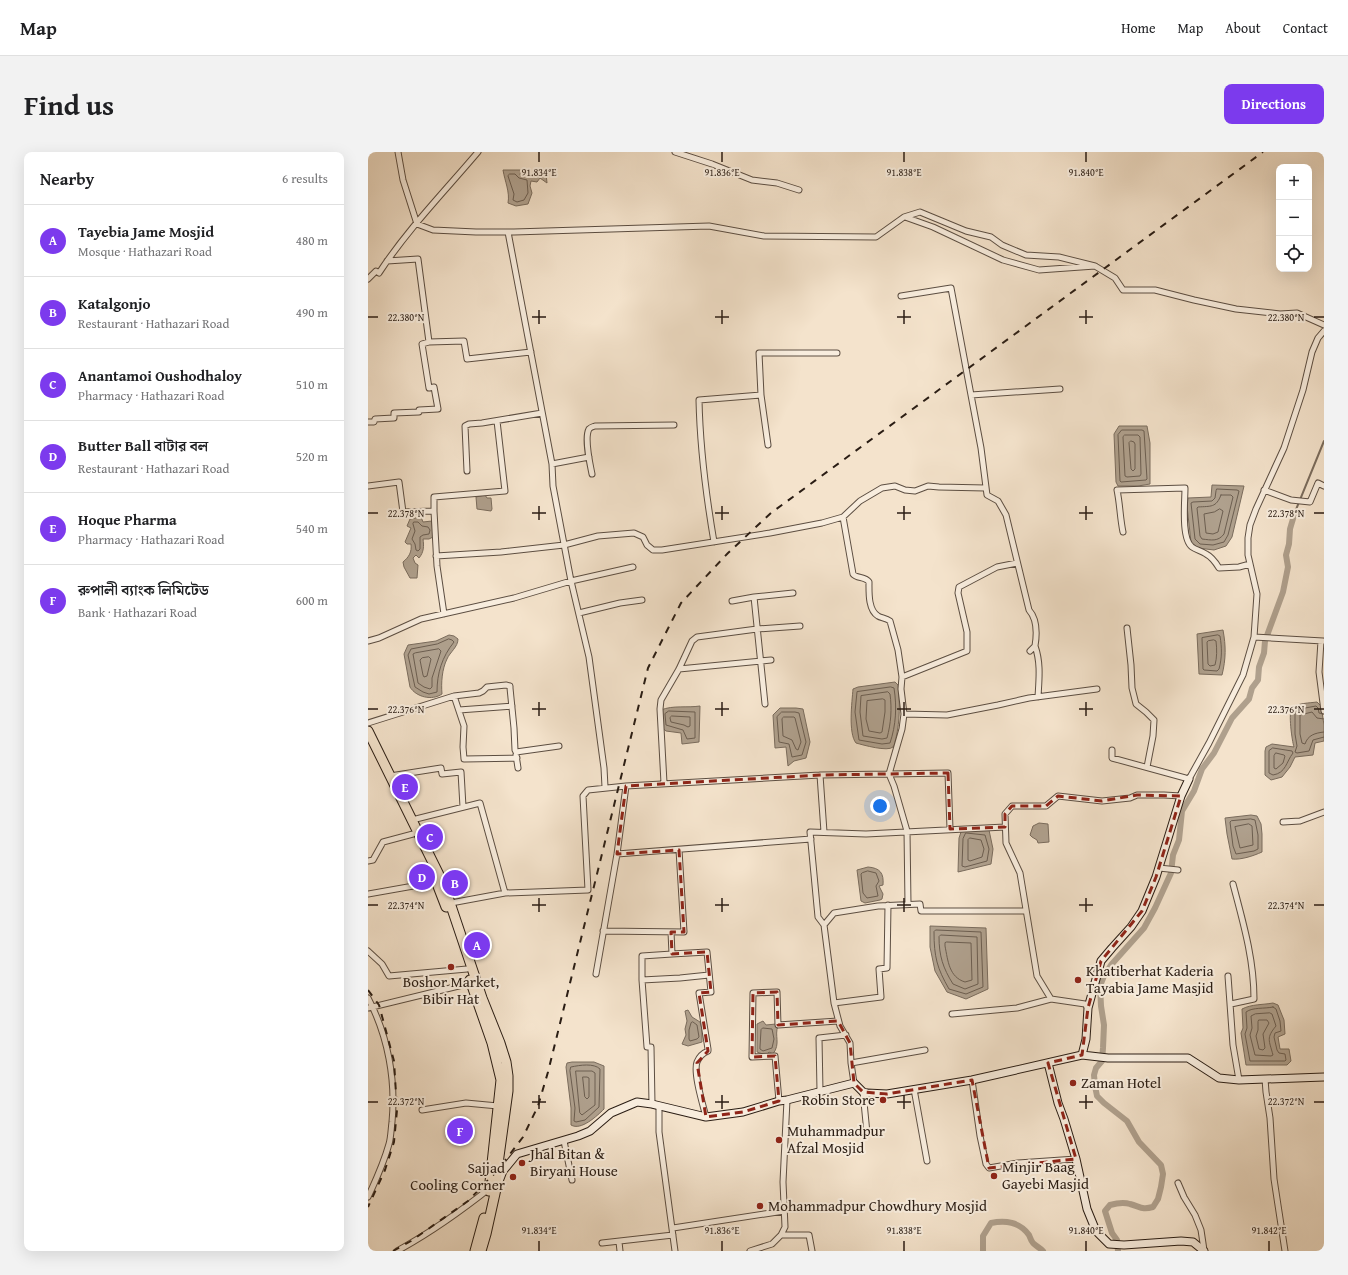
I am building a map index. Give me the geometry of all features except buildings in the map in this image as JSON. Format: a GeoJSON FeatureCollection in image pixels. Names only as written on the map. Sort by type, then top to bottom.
{"type":"FeatureCollection","features":[{"type":"Feature","properties":{"kind":"highway"},"geometry":{"type":"LineString","coordinates":[[368,731],[435,864],[451,903],[482,998],[506,1062],[508,1091],[497,1171],[481,1251]]}},
{"type":"Feature","properties":{"kind":"highway"},"geometry":{"type":"LineString","coordinates":[[368,743],[436,882],[452,922],[492,1043],[501,1080],[492,1158],[493,1188],[475,1251]]}},
{"type":"Feature","properties":{"kind":"street"},"geometry":{"type":"LineString","coordinates":[[398,152],[403,180],[417,224]]}},
{"type":"Feature","properties":{"kind":"street"},"geometry":{"type":"LineString","coordinates":[[368,280],[375,271],[379,272],[417,224],[478,152]]}},
{"type":"Feature","properties":{"kind":"street"},"geometry":{"type":"LineString","coordinates":[[675,152],[752,180],[777,183],[799,190]]}},
{"type":"Feature","properties":{"kind":"street"},"geometry":{"type":"LineString","coordinates":[[417,224],[433,230],[508,232],[709,226],[764,236],[876,237],[904,217],[920,212],[966,231],[992,237],[1002,245],[1026,255],[1059,257],[1095,266],[1114,278],[1123,290],[1155,290],[1236,309],[1280,314],[1297,313],[1324,325]]}},
{"type":"Feature","properties":{"kind":"street"},"geometry":{"type":"LineString","coordinates":[[904,217],[933,227],[1004,260],[1039,270],[1095,266]]}},
{"type":"Feature","properties":{"kind":"street"},"geometry":{"type":"LineString","coordinates":[[508,232],[552,464],[553,486],[571,581],[589,657],[604,768],[605,787]]}},
{"type":"Feature","properties":{"kind":"street"},"geometry":{"type":"LineString","coordinates":[[387,261],[418,259],[429,342]]}},
{"type":"Feature","properties":{"kind":"street"},"geometry":{"type":"LineString","coordinates":[[901,296],[951,288],[981,448],[985,488],[987,495],[998,501],[1006,515],[1029,610],[1033,614],[1040,670],[1038,697]]}},
{"type":"Feature","properties":{"kind":"street"},"geometry":{"type":"LineString","coordinates":[[1082,1055],[1086,1039],[1088,1008],[1101,961],[1131,927],[1142,911],[1159,868],[1181,796],[1243,675],[1254,637],[1257,594],[1248,555],[1250,525],[1264,490],[1284,448],[1303,390],[1312,352],[1318,338],[1324,330]]}},
{"type":"Feature","properties":{"kind":"street"},"geometry":{"type":"LineString","coordinates":[[368,422],[374,422],[375,419],[394,418],[394,413],[419,412],[419,410],[438,409],[434,387],[429,388],[422,344],[429,342],[464,341],[467,358],[531,352]]}},
{"type":"Feature","properties":{"kind":"street"},"geometry":{"type":"LineString","coordinates":[[768,445],[761,395],[759,353],[837,353]]}},
{"type":"Feature","properties":{"kind":"street"},"geometry":{"type":"LineString","coordinates":[[971,396],[1060,389]]}},
{"type":"Feature","properties":{"kind":"street"},"geometry":{"type":"LineString","coordinates":[[714,542],[702,456],[699,400],[761,395]]}},
{"type":"Feature","properties":{"kind":"street"},"geometry":{"type":"LineString","coordinates":[[467,470],[465,426],[469,424],[542,413]]}},
{"type":"Feature","properties":{"kind":"street"},"geometry":{"type":"LineString","coordinates":[[444,614],[436,556],[434,497],[505,491],[497,420]]}},
{"type":"Feature","properties":{"kind":"street"},"geometry":{"type":"LineString","coordinates":[[592,474],[589,457],[589,432],[591,427],[674,425]]}},
{"type":"Feature","properties":{"kind":"street"},"geometry":{"type":"LineString","coordinates":[[552,464],[589,457]]}},
{"type":"Feature","properties":{"kind":"street"},"geometry":{"type":"LineString","coordinates":[[368,486],[399,482],[403,512],[434,511]]}},
{"type":"Feature","properties":{"kind":"street"},"geometry":{"type":"LineString","coordinates":[[1264,490],[1291,500],[1310,502],[1318,484],[1324,486]]}},
{"type":"Feature","properties":{"kind":"street"},"geometry":{"type":"LineString","coordinates":[[436,556],[501,552],[564,544],[598,536],[634,533],[643,537],[647,545],[653,550],[662,550],[770,534],[822,523],[843,517],[860,501],[882,488],[895,486],[905,490],[915,491],[928,486],[985,488]]}},
{"type":"Feature","properties":{"kind":"street"},"geometry":{"type":"LineString","coordinates":[[1123,532],[1119,517],[1117,490],[1185,488],[1184,522],[1188,544],[1206,554],[1219,568],[1239,567],[1250,564]]}},
{"type":"Feature","properties":{"kind":"street"},"geometry":{"type":"LineString","coordinates":[[843,517],[853,574],[869,582],[870,601],[875,613],[879,617],[890,621],[898,650],[902,677],[901,689],[904,714],[902,729],[889,774],[907,831],[908,904]]}},
{"type":"Feature","properties":{"kind":"street"},"geometry":{"type":"LineString","coordinates":[[902,677],[967,651],[967,632],[958,593],[959,587],[997,567],[1017,564]]}},
{"type":"Feature","properties":{"kind":"street"},"geometry":{"type":"LineString","coordinates":[[368,641],[379,638],[421,619],[514,598],[571,581],[633,566]]}},
{"type":"Feature","properties":{"kind":"street"},"geometry":{"type":"LineString","coordinates":[[732,601],[793,593]]}},
{"type":"Feature","properties":{"kind":"street"},"geometry":{"type":"LineString","coordinates":[[754,598],[766,704]]}},
{"type":"Feature","properties":{"kind":"street"},"geometry":{"type":"LineString","coordinates":[[579,613],[620,603],[642,600]]}},
{"type":"Feature","properties":{"kind":"street"},"geometry":{"type":"LineString","coordinates":[[664,783],[660,709],[661,700],[679,669],[692,641],[697,637],[757,629],[800,626]]}},
{"type":"Feature","properties":{"kind":"street"},"geometry":{"type":"LineString","coordinates":[[1127,628],[1132,688],[1136,704],[1154,720],[1153,736],[1147,767]]}},
{"type":"Feature","properties":{"kind":"street"},"geometry":{"type":"LineString","coordinates":[[1254,637],[1322,641],[1319,672],[1324,711]]}},
{"type":"Feature","properties":{"kind":"street"},"geometry":{"type":"LineString","coordinates":[[1030,651],[1036,646]]}},
{"type":"Feature","properties":{"kind":"street"},"geometry":{"type":"LineString","coordinates":[[679,669],[771,660]]}},
{"type":"Feature","properties":{"kind":"street"},"geometry":{"type":"LineString","coordinates":[[368,723],[454,696],[479,693],[487,687],[510,686],[515,750],[518,768]]}},
{"type":"Feature","properties":{"kind":"street"},"geometry":{"type":"LineString","coordinates":[[904,714],[947,715],[1038,697],[1097,689]]}},
{"type":"Feature","properties":{"kind":"street"},"geometry":{"type":"LineString","coordinates":[[454,696],[464,726],[464,758],[517,758]]}},
{"type":"Feature","properties":{"kind":"street"},"geometry":{"type":"LineString","coordinates":[[458,710],[512,706]]}},
{"type":"Feature","properties":{"kind":"street"},"geometry":{"type":"LineString","coordinates":[[516,752],[559,746]]}},
{"type":"Feature","properties":{"kind":"street"},"geometry":{"type":"LineString","coordinates":[[1112,750],[1112,758],[1189,779]]}},
{"type":"Feature","properties":{"kind":"street"},"geometry":{"type":"LineString","coordinates":[[390,776],[441,768],[442,774],[461,772],[463,807]]}},
{"type":"Feature","properties":{"kind":"street"},"geometry":{"type":"LineString","coordinates":[[451,903],[505,892],[588,890],[583,796],[588,790],[605,787],[820,775],[948,773],[950,829]]}},
{"type":"Feature","properties":{"kind":"street"},"geometry":{"type":"LineString","coordinates":[[820,775],[824,832]]}},
{"type":"Feature","properties":{"kind":"street"},"geometry":{"type":"LineString","coordinates":[[596,974],[617,854],[626,786]]}},
{"type":"Feature","properties":{"kind":"street"},"geometry":{"type":"LineString","coordinates":[[1050,999],[1037,976],[1020,873],[1006,842],[1005,814],[1012,806],[1046,806],[1058,796],[1102,801],[1164,794],[1181,796]]}},
{"type":"Feature","properties":{"kind":"street"},"geometry":{"type":"LineString","coordinates":[[412,820],[480,803],[505,892]]}},
{"type":"Feature","properties":{"kind":"street"},"geometry":{"type":"LineString","coordinates":[[1283,822],[1300,821],[1324,812]]}},
{"type":"Feature","properties":{"kind":"street"},"geometry":{"type":"LineString","coordinates":[[1005,827],[866,834],[810,832],[818,917],[824,925],[834,1003],[838,1021],[850,1043],[854,1083],[863,1092],[887,1094],[914,1090],[972,1080],[1082,1055],[1108,1058],[1188,1058],[1219,1078],[1239,1080],[1324,1077]]}},
{"type":"Feature","properties":{"kind":"street"},"geometry":{"type":"LineString","coordinates":[[368,861],[373,860],[384,842],[413,834]]}},
{"type":"Feature","properties":{"kind":"street"},"geometry":{"type":"LineString","coordinates":[[617,854],[811,839]]}},
{"type":"Feature","properties":{"kind":"street"},"geometry":{"type":"LineString","coordinates":[[603,931],[684,932],[679,850]]}},
{"type":"Feature","properties":{"kind":"street"},"geometry":{"type":"LineString","coordinates":[[1159,868],[1178,870]]}},
{"type":"Feature","properties":{"kind":"street"},"geometry":{"type":"LineString","coordinates":[[368,894],[436,882]]}},
{"type":"Feature","properties":{"kind":"street"},"geometry":{"type":"LineString","coordinates":[[1231,1004],[1254,999],[1252,962],[1245,927],[1233,884]]}},
{"type":"Feature","properties":{"kind":"street"},"geometry":{"type":"LineString","coordinates":[[824,925],[834,913],[888,905],[920,904],[921,911],[1026,911]]}},
{"type":"Feature","properties":{"kind":"street"},"geometry":{"type":"LineString","coordinates":[[834,1003],[881,997],[879,969],[887,968],[888,905]]}},
{"type":"Feature","properties":{"kind":"street"},"geometry":{"type":"LineString","coordinates":[[671,932],[672,954]]}},
{"type":"Feature","properties":{"kind":"street"},"geometry":{"type":"LineString","coordinates":[[368,951],[382,964],[389,976],[467,969]]}},
{"type":"Feature","properties":{"kind":"street"},"geometry":{"type":"LineString","coordinates":[[652,1104],[651,1047],[647,1047],[642,980],[642,956],[707,952],[711,992],[699,994],[708,1051],[700,1056],[696,1063],[706,1117]]}},
{"type":"Feature","properties":{"kind":"street"},"geometry":{"type":"LineString","coordinates":[[642,980],[709,975]]}},
{"type":"Feature","properties":{"kind":"street"},"geometry":{"type":"LineString","coordinates":[[1228,976],[1233,1045],[1239,1080]]}},
{"type":"Feature","properties":{"kind":"street"},"geometry":{"type":"LineString","coordinates":[[370,1007],[471,983]]}},
{"type":"Feature","properties":{"kind":"street"},"geometry":{"type":"LineString","coordinates":[[779,1101],[775,1056],[752,1057],[753,993],[777,992],[778,1025],[838,1021]]}},
{"type":"Feature","properties":{"kind":"street"},"geometry":{"type":"LineString","coordinates":[[368,998],[370,1007],[385,1040],[393,1083],[393,1110],[390,1142],[380,1171],[368,1197]]}},
{"type":"Feature","properties":{"kind":"street"},"geometry":{"type":"LineString","coordinates":[[952,1014],[1017,1008],[1050,999],[1085,1004],[1088,1008]]}},
{"type":"Feature","properties":{"kind":"street"},"geometry":{"type":"LineString","coordinates":[[820,1091],[819,1038],[846,1035]]}},
{"type":"Feature","properties":{"kind":"street"},"geometry":{"type":"LineString","coordinates":[[851,1063],[925,1050]]}},
{"type":"Feature","properties":{"kind":"street"},"geometry":{"type":"LineString","coordinates":[[1048,1063],[1058,1103],[1076,1159],[1087,1209],[1096,1230],[1108,1244],[1181,1241],[1193,1242],[1204,1250]]}},
{"type":"Feature","properties":{"kind":"street"},"geometry":{"type":"LineString","coordinates":[[1265,1079],[1270,1118],[1274,1179],[1285,1251]]}},
{"type":"Feature","properties":{"kind":"street"},"geometry":{"type":"LineString","coordinates":[[972,1080],[980,1136],[986,1164],[989,1168],[1024,1162],[1076,1159]]}},
{"type":"Feature","properties":{"kind":"street"},"geometry":{"type":"LineString","coordinates":[[397,1251],[413,1242],[493,1188],[503,1171],[518,1154],[564,1141],[590,1131],[611,1113],[637,1102],[652,1104],[659,1107],[706,1117],[743,1112],[779,1101],[854,1083]]}},
{"type":"Feature","properties":{"kind":"street"},"geometry":{"type":"LineString","coordinates":[[914,1090],[927,1161]]}},
{"type":"Feature","properties":{"kind":"street"},"geometry":{"type":"LineString","coordinates":[[863,1092],[867,1133]]}},
{"type":"Feature","properties":{"kind":"street"},"geometry":{"type":"LineString","coordinates":[[750,1251],[772,1244],[781,1235],[784,1227],[783,1182],[787,1100]]}},
{"type":"Feature","properties":{"kind":"street"},"geometry":{"type":"LineString","coordinates":[[422,1110],[466,1103],[498,1106]]}},
{"type":"Feature","properties":{"kind":"street"},"geometry":{"type":"LineString","coordinates":[[659,1107],[659,1132],[675,1251]]}},
{"type":"Feature","properties":{"kind":"street"},"geometry":{"type":"LineString","coordinates":[[564,1141],[572,1180]]}},
{"type":"Feature","properties":{"kind":"street"},"geometry":{"type":"LineString","coordinates":[[1178,1183],[1184,1197],[1195,1215],[1201,1230],[1204,1250]]}},
{"type":"Feature","properties":{"kind":"street"},"geometry":{"type":"LineString","coordinates":[[673,1228],[784,1211]]}},
{"type":"Feature","properties":{"kind":"street"},"geometry":{"type":"LineString","coordinates":[[602,1243],[673,1235]]}},
{"type":"Feature","properties":{"kind":"street"},"geometry":{"type":"LineString","coordinates":[[781,1235],[809,1235],[812,1251]]}},
{"type":"Feature","properties":{"kind":"street"},"geometry":{"type":"LineString","coordinates":[[619,1242],[620,1251]]}},
{"type":"Feature","properties":{"kind":"highlighted area"},"geometry":{"type":"Polygon","coordinates":[[[948,773],[950,829],[1005,827],[1005,814],[1012,806],[1046,806],[1058,796],[1102,801],[1137,795],[1181,796],[1156,877],[1142,911],[1101,961],[1088,1008],[1082,1055],[1048,1063],[1076,1159],[989,1168],[972,1080],[887,1094],[863,1092],[854,1083],[850,1043],[838,1021],[778,1025],[777,992],[753,993],[752,1057],[775,1056],[779,1101],[743,1112],[706,1117],[697,1063],[708,1051],[699,993],[711,992],[707,952],[672,954],[671,932],[684,932],[679,850],[617,854],[626,786],[820,775],[948,773]]]}},
{"type":"Feature","properties":{"kind":"water"},"geometry":{"type":"Polygon","coordinates":[[[503,170],[521,170],[520,175],[546,173],[547,183],[540,178],[537,182],[531,181],[530,186],[532,193],[528,204],[516,206],[508,203],[508,191],[503,170]]]}},
{"type":"Feature","properties":{"kind":"water"},"geometry":{"type":"Polygon","coordinates":[[[1119,426],[1147,426],[1150,443],[1150,484],[1138,486],[1118,486],[1116,482],[1114,434],[1119,426]]]}},
{"type":"Feature","properties":{"kind":"water"},"geometry":{"type":"Polygon","coordinates":[[[1212,485],[1244,486],[1232,537],[1226,546],[1214,550],[1198,548],[1191,542],[1187,506],[1188,498],[1211,497],[1212,485]]]}},
{"type":"Feature","properties":{"kind":"water"},"geometry":{"type":"Polygon","coordinates":[[[485,495],[487,498],[491,498],[491,511],[477,509],[476,497],[485,495]]]}},
{"type":"Feature","properties":{"kind":"water"},"geometry":{"type":"Polygon","coordinates":[[[421,517],[423,522],[432,521],[433,537],[423,539],[422,553],[419,558],[416,555],[413,558],[415,563],[418,565],[417,578],[410,578],[403,562],[411,549],[411,544],[407,544],[405,542],[411,528],[407,526],[410,519],[421,517]]]}},
{"type":"Feature","properties":{"kind":"water"},"geometry":{"type":"Polygon","coordinates":[[[1223,630],[1225,652],[1222,675],[1199,674],[1197,634],[1223,630]]]}},
{"type":"Feature","properties":{"kind":"water"},"geometry":{"type":"Polygon","coordinates":[[[449,635],[458,639],[458,642],[445,663],[442,681],[442,694],[434,697],[424,697],[416,693],[410,687],[404,654],[408,645],[436,641],[449,635]]]}},
{"type":"Feature","properties":{"kind":"water"},"geometry":{"type":"Polygon","coordinates":[[[895,682],[898,685],[899,712],[894,746],[886,749],[856,743],[851,725],[853,689],[895,682]]]}},
{"type":"Feature","properties":{"kind":"water"},"geometry":{"type":"Polygon","coordinates":[[[1317,702],[1321,706],[1324,725],[1324,741],[1315,743],[1313,755],[1295,757],[1290,767],[1282,777],[1271,780],[1265,775],[1266,747],[1272,744],[1294,747],[1290,721],[1292,708],[1300,704],[1317,702]]]}},
{"type":"Feature","properties":{"kind":"water"},"geometry":{"type":"Polygon","coordinates":[[[700,706],[699,742],[682,744],[681,733],[666,731],[661,727],[661,710],[666,708],[700,706]]]}},
{"type":"Feature","properties":{"kind":"water"},"geometry":{"type":"Polygon","coordinates":[[[780,708],[803,709],[810,742],[806,758],[794,761],[788,766],[786,747],[775,748],[773,715],[780,708]]]}},
{"type":"Feature","properties":{"kind":"water"},"geometry":{"type":"Polygon","coordinates":[[[1251,815],[1257,816],[1261,824],[1262,852],[1239,859],[1232,859],[1225,818],[1251,815]]]}},
{"type":"Feature","properties":{"kind":"water"},"geometry":{"type":"Polygon","coordinates":[[[1039,823],[1048,824],[1049,842],[1038,843],[1037,840],[1030,835],[1033,826],[1039,823]]]}},
{"type":"Feature","properties":{"kind":"water"},"geometry":{"type":"Polygon","coordinates":[[[962,829],[989,830],[993,849],[991,864],[958,872],[959,838],[962,829]]]}},
{"type":"Feature","properties":{"kind":"water"},"geometry":{"type":"Polygon","coordinates":[[[868,867],[878,870],[882,874],[883,885],[879,886],[883,894],[882,899],[880,900],[865,903],[861,901],[857,870],[868,867]]]}},
{"type":"Feature","properties":{"kind":"water"},"geometry":{"type":"Polygon","coordinates":[[[930,926],[986,928],[988,989],[966,999],[947,992],[935,971],[930,947],[930,926]]]}},
{"type":"Feature","properties":{"kind":"water"},"geometry":{"type":"Polygon","coordinates":[[[1273,1003],[1278,1005],[1284,1020],[1285,1034],[1278,1037],[1280,1049],[1289,1049],[1291,1061],[1287,1065],[1246,1065],[1241,1033],[1243,1028],[1242,1009],[1253,1005],[1273,1003]]]}},
{"type":"Feature","properties":{"kind":"water"},"geometry":{"type":"Polygon","coordinates":[[[688,1010],[692,1017],[700,1022],[702,1029],[702,1042],[688,1046],[682,1044],[686,1035],[685,1029],[687,1021],[685,1011],[688,1010]]]}},
{"type":"Feature","properties":{"kind":"water"},"geometry":{"type":"Polygon","coordinates":[[[763,1021],[766,1025],[776,1024],[778,1026],[777,1046],[773,1054],[769,1052],[766,1055],[757,1052],[757,1024],[763,1021]]]}},
{"type":"Feature","properties":{"kind":"water"},"geometry":{"type":"Polygon","coordinates":[[[594,1062],[604,1066],[604,1109],[589,1122],[579,1126],[571,1125],[571,1108],[566,1067],[567,1063],[594,1062]]]}},
{"type":"Feature","properties":{"kind":"waterway"},"geometry":{"type":"LineString","coordinates":[[1295,512],[1324,441]]}},
{"type":"Feature","properties":{"kind":"waterway"},"geometry":{"type":"LineString","coordinates":[[1118,1251],[1117,1240],[1112,1233],[1105,1211],[1110,1205],[1120,1203],[1128,1203],[1144,1208],[1153,1207],[1158,1199],[1163,1174],[1161,1165],[1139,1142],[1127,1121],[1097,1096],[1094,1075],[1096,1068],[1102,1061],[1104,1025],[1100,986],[1111,965],[1144,928],[1155,908],[1171,873],[1173,855],[1179,840],[1182,811],[1194,791],[1202,769],[1214,753],[1232,718],[1249,699],[1252,688],[1258,680],[1259,667],[1264,653],[1265,641],[1283,592],[1288,567],[1286,555],[1289,544],[1290,529],[1295,512]]}},
{"type":"Feature","properties":{"kind":"waterway"},"geometry":{"type":"LineString","coordinates":[[983,1251],[983,1236],[991,1223],[1002,1222],[1012,1223],[1021,1227],[1029,1235],[1033,1243],[1043,1251]]}},
{"type":"Feature","properties":{"kind":"railway"},"geometry":{"type":"LineString","coordinates":[[393,1251],[411,1241],[468,1201],[497,1171],[523,1137],[538,1106],[548,1072],[648,668],[681,603],[728,553],[771,513],[1263,152]]}},
{"type":"Feature","properties":{"kind":"railway"},"geometry":{"type":"LineString","coordinates":[[368,990],[379,1005],[394,1061],[397,1110],[394,1142],[385,1170],[368,1207]]}},
{"type":"Feature","properties":{"kind":"place","name":"Hoque Pharma"},"geometry":{"type":"Point","coordinates":[405,787]}},
{"type":"Feature","properties":{"kind":"place","name":"Anantamoi Oushodhaloy"},"geometry":{"type":"Point","coordinates":[430,837]}},
{"type":"Feature","properties":{"kind":"place","name":"Butter Ball বাটার বল"},"geometry":{"type":"Point","coordinates":[422,877]}},
{"type":"Feature","properties":{"kind":"place","name":"Katalgonjo"},"geometry":{"type":"Point","coordinates":[455,883]}},
{"type":"Feature","properties":{"kind":"place","name":"Tayebia Jame Mosjid"},"geometry":{"type":"Point","coordinates":[477,945]}},
{"type":"Feature","properties":{"kind":"place","name":"Boshor Market, Bibir Hat"},"geometry":{"type":"Point","coordinates":[451,967]}},
{"type":"Feature","properties":{"kind":"place","name":"Khatiberhat Kaderia Tayabia Jame Masjid"},"geometry":{"type":"Point","coordinates":[1078,980]}},
{"type":"Feature","properties":{"kind":"place","name":"Zaman Hotel"},"geometry":{"type":"Point","coordinates":[1073,1083]}},
{"type":"Feature","properties":{"kind":"place","name":"Robin Store"},"geometry":{"type":"Point","coordinates":[883,1100]}},
{"type":"Feature","properties":{"kind":"place","name":"রুপালী ব্যাংক লিমিটেড"},"geometry":{"type":"Point","coordinates":[460,1131]}},
{"type":"Feature","properties":{"kind":"place","name":"Muhammadpur Afzal Mosjid"},"geometry":{"type":"Point","coordinates":[779,1140]}},
{"type":"Feature","properties":{"kind":"place","name":"Jhal Bitan & Biryani House"},"geometry":{"type":"Point","coordinates":[522,1163]}},
{"type":"Feature","properties":{"kind":"place","name":"Minjir Baag Gayebi Masjid"},"geometry":{"type":"Point","coordinates":[994,1176]}},
{"type":"Feature","properties":{"kind":"place","name":"Sajjad Cooling Corner"},"geometry":{"type":"Point","coordinates":[513,1177]}},
{"type":"Feature","properties":{"kind":"place","name":"Mohammadpur Chowdhury Mosjid"},"geometry":{"type":"Point","coordinates":[760,1206]}}]}
